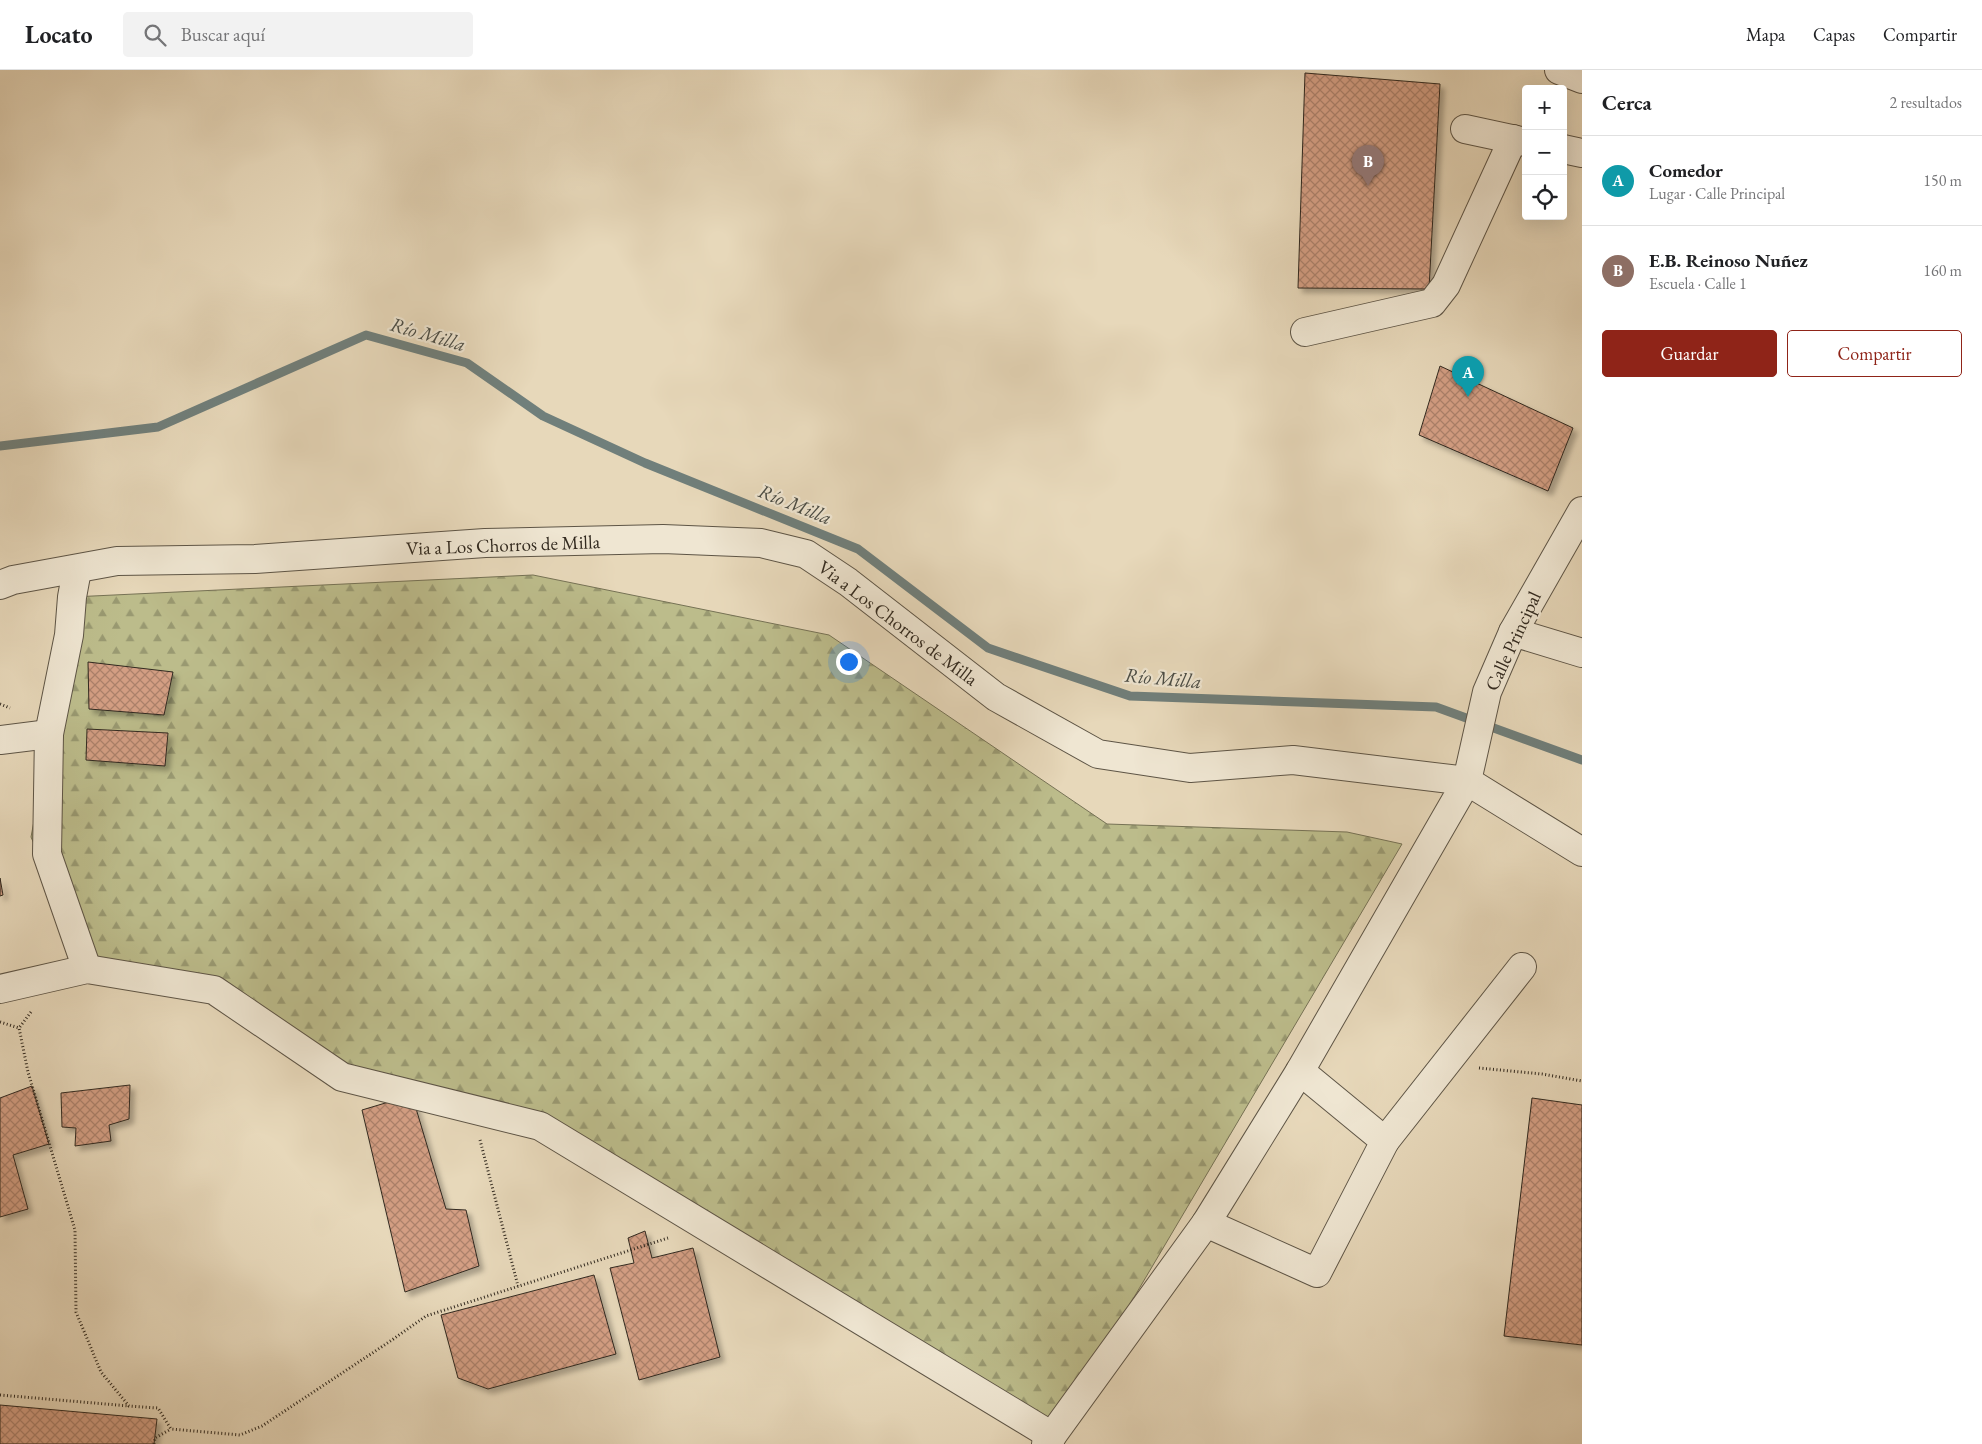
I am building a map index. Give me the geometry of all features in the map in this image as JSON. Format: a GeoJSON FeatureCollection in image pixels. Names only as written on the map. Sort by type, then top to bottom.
{"type":"FeatureCollection","features":[{"type":"Feature","properties":{"kind":"street"},"geometry":{"type":"LineString","coordinates":[[1560,70],[1582,79]]}},
{"type":"Feature","properties":{"kind":"street"},"geometry":{"type":"LineString","coordinates":[[1305,332],[1432,303],[1446,285],[1519,140],[1465,130]]}},
{"type":"Feature","properties":{"kind":"street"},"geometry":{"type":"LineString","coordinates":[[1567,150],[1582,153]]}},
{"type":"Feature","properties":{"kind":"street","name":"Calle Principal"},"geometry":{"type":"LineString","coordinates":[[1049,1440],[1206,1223],[1300,1071],[1467,781],[1487,692],[1513,632],[1582,511]]}},
{"type":"Feature","properties":{"kind":"street","name":"Via a Los Chorros de Milla"},"geometry":{"type":"LineString","coordinates":[[0,585],[13,580],[77,570],[117,561],[255,559],[485,543],[663,539],[761,543],[806,554],[848,582],[996,697],[1098,754],[1190,768],[1293,760],[1467,781],[1582,852]]}},
{"type":"Feature","properties":{"kind":"street"},"geometry":{"type":"LineString","coordinates":[[77,570],[72,597],[69,635],[49,734],[46,854],[88,969]]}},
{"type":"Feature","properties":{"kind":"street"},"geometry":{"type":"LineString","coordinates":[[1513,632],[1582,653]]}},
{"type":"Feature","properties":{"kind":"street"},"geometry":{"type":"LineString","coordinates":[[0,740],[49,734]]}},
{"type":"Feature","properties":{"kind":"street"},"geometry":{"type":"LineString","coordinates":[[1206,1223],[1317,1273],[1385,1142],[1522,967]]}},
{"type":"Feature","properties":{"kind":"street"},"geometry":{"type":"LineString","coordinates":[[0,989],[88,969],[214,990],[342,1077],[540,1126],[1049,1440]]}},
{"type":"Feature","properties":{"kind":"street"},"geometry":{"type":"LineString","coordinates":[[1300,1071],[1385,1142]]}},
{"type":"Feature","properties":{"kind":"path"},"geometry":{"type":"LineString","coordinates":[[0,1022],[19,1028]]}},
{"type":"Feature","properties":{"kind":"path"},"geometry":{"type":"LineString","coordinates":[[0,1395],[129,1406]]}},
{"type":"Feature","properties":{"kind":"path"},"geometry":{"type":"LineString","coordinates":[[154,1444],[155,1438],[171,1429]]}},
{"type":"Feature","properties":{"kind":"green space"},"geometry":{"type":"Polygon","coordinates":[[[533,575],[829,635],[1107,824],[1347,832],[1402,844],[1052,1436],[540,1126],[342,1077],[225,982],[87,969],[31,837],[69,635],[72,597],[533,575]]]}},
{"type":"Feature","properties":{"kind":"building"},"geometry":{"type":"Polygon","coordinates":[[[1305,73],[1440,84],[1429,289],[1298,288],[1305,73]]]}},
{"type":"Feature","properties":{"kind":"building"},"geometry":{"type":"Polygon","coordinates":[[[1440,366],[1573,428],[1548,491],[1419,435],[1440,366]]]}},
{"type":"Feature","properties":{"kind":"building"},"geometry":{"type":"Polygon","coordinates":[[[88,662],[173,672],[164,715],[89,709],[88,662]]]}},
{"type":"Feature","properties":{"kind":"building"},"geometry":{"type":"Polygon","coordinates":[[[87,729],[168,733],[165,766],[86,760],[87,729]]]}},
{"type":"Feature","properties":{"kind":"building"},"geometry":{"type":"Polygon","coordinates":[[[0,878],[3,895],[0,896],[0,878]]]}},
{"type":"Feature","properties":{"kind":"building"},"geometry":{"type":"Polygon","coordinates":[[[130,1085],[129,1119],[109,1125],[111,1141],[75,1146],[76,1128],[62,1127],[61,1093],[130,1085]]]}},
{"type":"Feature","properties":{"kind":"building"},"geometry":{"type":"Polygon","coordinates":[[[32,1086],[49,1144],[13,1155],[28,1209],[0,1217],[0,1098],[32,1086]]]}},
{"type":"Feature","properties":{"kind":"building"},"geometry":{"type":"Polygon","coordinates":[[[412,1095],[446,1209],[466,1210],[479,1266],[405,1292],[362,1110],[412,1095]]]}},
{"type":"Feature","properties":{"kind":"building"},"geometry":{"type":"Polygon","coordinates":[[[1532,1098],[1582,1105],[1582,1345],[1504,1336],[1532,1098]]]}},
{"type":"Feature","properties":{"kind":"building"},"geometry":{"type":"Polygon","coordinates":[[[645,1231],[652,1258],[693,1248],[720,1357],[639,1380],[610,1268],[634,1263],[628,1238],[645,1231]]]}},
{"type":"Feature","properties":{"kind":"building"},"geometry":{"type":"Polygon","coordinates":[[[594,1275],[616,1354],[488,1389],[458,1378],[441,1315],[594,1275]]]}},
{"type":"Feature","properties":{"kind":"building"},"geometry":{"type":"Polygon","coordinates":[[[0,1405],[157,1419],[154,1444],[0,1444],[0,1405]]]}},
{"type":"Feature","properties":{"kind":"waterway","name":"Río Milla"},"geometry":{"type":"LineString","coordinates":[[0,446],[158,427],[366,335],[467,363],[543,416],[645,463],[858,549],[988,648],[1130,696],[1436,707],[1582,760]]}},
{"type":"Feature","properties":{"kind":"place","name":"E.B. Reinoso Nuñez"},"geometry":{"type":"Point","coordinates":[1368,186]}},
{"type":"Feature","properties":{"kind":"place","name":"Comedor"},"geometry":{"type":"Point","coordinates":[1468,397]}}]}
